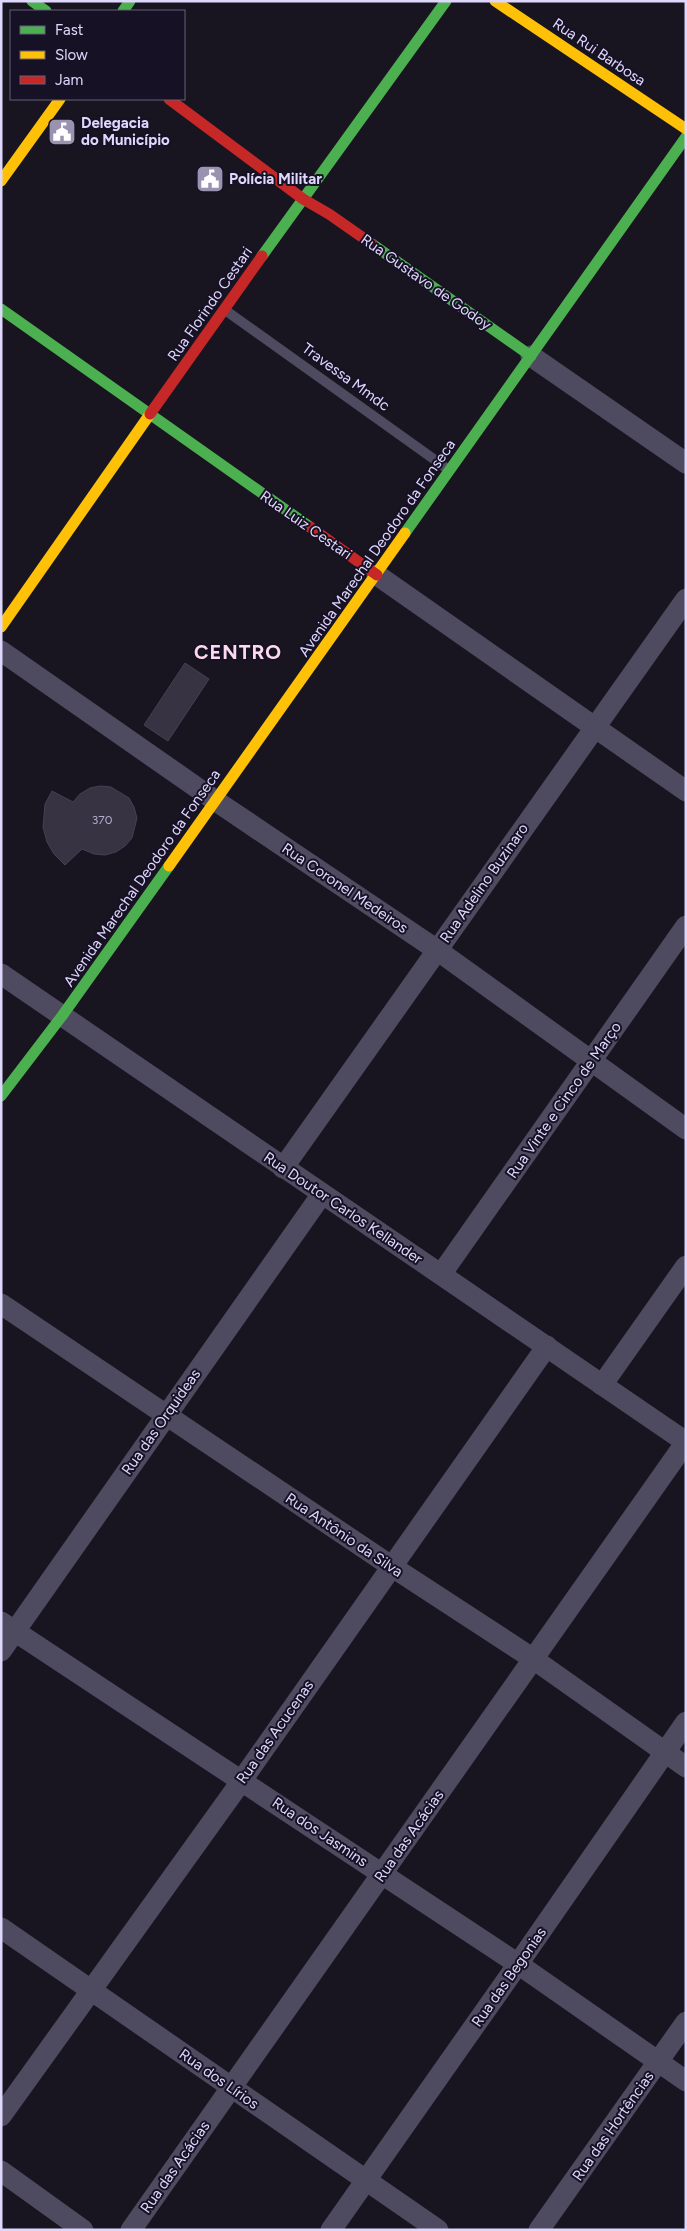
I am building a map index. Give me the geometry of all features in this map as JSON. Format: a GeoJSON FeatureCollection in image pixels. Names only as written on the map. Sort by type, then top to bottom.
{"type":"FeatureCollection","features":[{"type":"Feature","properties":{"kind":"street"},"geometry":{"type":"LineString","coordinates":[[32,1],[45,10]]}},
{"type":"Feature","properties":{"kind":"street","name":"Rua Florindo Cestari"},"geometry":{"type":"LineString","coordinates":[[1,627],[224,309],[446,1]]}},
{"type":"Feature","properties":{"kind":"street","name":"Rua Rui Barbosa"},"geometry":{"type":"LineString","coordinates":[[495,1],[686,129]]}},
{"type":"Feature","properties":{"kind":"street"},"geometry":{"type":"LineString","coordinates":[[1,181],[59,100]]}},
{"type":"Feature","properties":{"kind":"street","name":"Rua Gustavo de Godoy"},"geometry":{"type":"LineString","coordinates":[[170,100],[303,199],[329,214],[686,463]]}},
{"type":"Feature","properties":{"kind":"street","name":"Avenida Marechal Deodoro da Fonseca"},"geometry":{"type":"LineString","coordinates":[[1,1096],[62,1016],[216,801],[686,137]]}},
{"type":"Feature","properties":{"kind":"street","name":"Rua Luiz Cestari"},"geometry":{"type":"LineString","coordinates":[[1,309],[686,791]]}},
{"type":"Feature","properties":{"kind":"street","name":"Rua Adelino Buzinaro"},"geometry":{"type":"LineString","coordinates":[[283,1168],[686,599]]}},
{"type":"Feature","properties":{"kind":"street","name":"Rua Coronel Medeiros"},"geometry":{"type":"LineString","coordinates":[[1,651],[216,801],[437,950],[590,1062],[686,1129]]}},
{"type":"Feature","properties":{"kind":"street","name":"Rua Vinte e Cinco de Março"},"geometry":{"type":"LineString","coordinates":[[442,1273],[686,926]]}},
{"type":"Feature","properties":{"kind":"street","name":"Rua Doutor Carlos Kellander"},"geometry":{"type":"LineString","coordinates":[[1,974],[283,1168],[442,1273],[686,1442]]}},
{"type":"Feature","properties":{"kind":"street","name":"Rua das Orquideas"},"geometry":{"type":"LineString","coordinates":[[1,1651],[8,1626],[166,1414],[322,1194]]}},
{"type":"Feature","properties":{"kind":"street"},"geometry":{"type":"LineString","coordinates":[[602,1385],[686,1266]]}},
{"type":"Feature","properties":{"kind":"street","name":"Rua Antônio da Silva"},"geometry":{"type":"LineString","coordinates":[[1,1304],[391,1566],[532,1658],[686,1767]]}},
{"type":"Feature","properties":{"kind":"street","name":"Rua das Acucenas"},"geometry":{"type":"LineString","coordinates":[[1,2116],[547,1346]]}},
{"type":"Feature","properties":{"kind":"street","name":"Rua das Acácias"},"geometry":{"type":"LineString","coordinates":[[132,2230],[383,1874],[532,1658],[686,1442]]}},
{"type":"Feature","properties":{"kind":"street","name":"Rua dos Jasmins"},"geometry":{"type":"LineString","coordinates":[[8,1626],[518,1964],[686,2081]]}},
{"type":"Feature","properties":{"kind":"street","name":"Rua das Begonias"},"geometry":{"type":"LineString","coordinates":[[331,2230],[686,1722]]}},
{"type":"Feature","properties":{"kind":"street","name":"Rua dos Lírios"},"geometry":{"type":"LineString","coordinates":[[1,1928],[438,2230]]}},
{"type":"Feature","properties":{"kind":"street","name":"Rua das Hortências"},"geometry":{"type":"LineString","coordinates":[[539,2230],[686,2022]]}},
{"type":"Feature","properties":{"kind":"street"},"geometry":{"type":"LineString","coordinates":[[1,2171],[83,2230]]}},
{"type":"Feature","properties":{"kind":"lane","name":"Travessa Mmdc"},"geometry":{"type":"LineString","coordinates":[[224,309],[450,470]]}},
{"type":"Feature","properties":{"kind":"building"},"geometry":{"type":"Polygon","coordinates":[[[185,663],[209,679],[168,741],[144,725],[185,663]]]}},
{"type":"Feature","properties":{"kind":"building"},"geometry":{"type":"Polygon","coordinates":[[[100,786],[111,787],[129,798],[137,818],[132,838],[116,852],[105,855],[94,854],[82,849],[65,865],[54,854],[47,842],[43,827],[45,804],[52,791],[73,802],[80,794],[90,788],[100,786]]]}},
{"type":"Feature","properties":{"kind":"traffic: fast"},"geometry":{"type":"LineString","coordinates":[[32,1],[45,10]]}},
{"type":"Feature","properties":{"kind":"traffic: fast"},"geometry":{"type":"LineString","coordinates":[[124,10],[130,1]]}},
{"type":"Feature","properties":{"kind":"traffic: fast"},"geometry":{"type":"LineString","coordinates":[[262,256],[446,1]]}},
{"type":"Feature","properties":{"kind":"traffic: fast"},"geometry":{"type":"LineString","coordinates":[[405,533],[686,137]]}},
{"type":"Feature","properties":{"kind":"traffic: fast"},"geometry":{"type":"LineString","coordinates":[[372,244],[531,356]]}},
{"type":"Feature","properties":{"kind":"traffic: fast"},"geometry":{"type":"LineString","coordinates":[[1,309],[310,527]]}},
{"type":"Feature","properties":{"kind":"traffic: fast"},"geometry":{"type":"LineString","coordinates":[[1,1096],[62,1016],[169,866]]}},
{"type":"Feature","properties":{"kind":"traffic: slow"},"geometry":{"type":"LineString","coordinates":[[495,1],[686,129]]}},
{"type":"Feature","properties":{"kind":"traffic: slow"},"geometry":{"type":"LineString","coordinates":[[1,181],[59,100]]}},
{"type":"Feature","properties":{"kind":"traffic: slow"},"geometry":{"type":"LineString","coordinates":[[1,627],[150,414]]}},
{"type":"Feature","properties":{"kind":"traffic: slow"},"geometry":{"type":"LineString","coordinates":[[169,866],[405,533]]}},
{"type":"Feature","properties":{"kind":"traffic: jam"},"geometry":{"type":"LineString","coordinates":[[170,100],[303,199],[329,214],[372,244]]}},
{"type":"Feature","properties":{"kind":"traffic: jam"},"geometry":{"type":"LineString","coordinates":[[150,414],[262,256]]}},
{"type":"Feature","properties":{"kind":"traffic: jam"},"geometry":{"type":"LineString","coordinates":[[310,527],[377,575]]}},
{"type":"Feature","properties":{"kind":"place","name":"Delegacia do Município"},"geometry":{"type":"Point","coordinates":[62,132]}},
{"type":"Feature","properties":{"kind":"place","name":"Polícia Militar"},"geometry":{"type":"Point","coordinates":[210,179]}},
{"type":"Feature","properties":{"kind":"district","name":"CENTRO"},"geometry":{"type":"Point","coordinates":[238,652]}}]}
